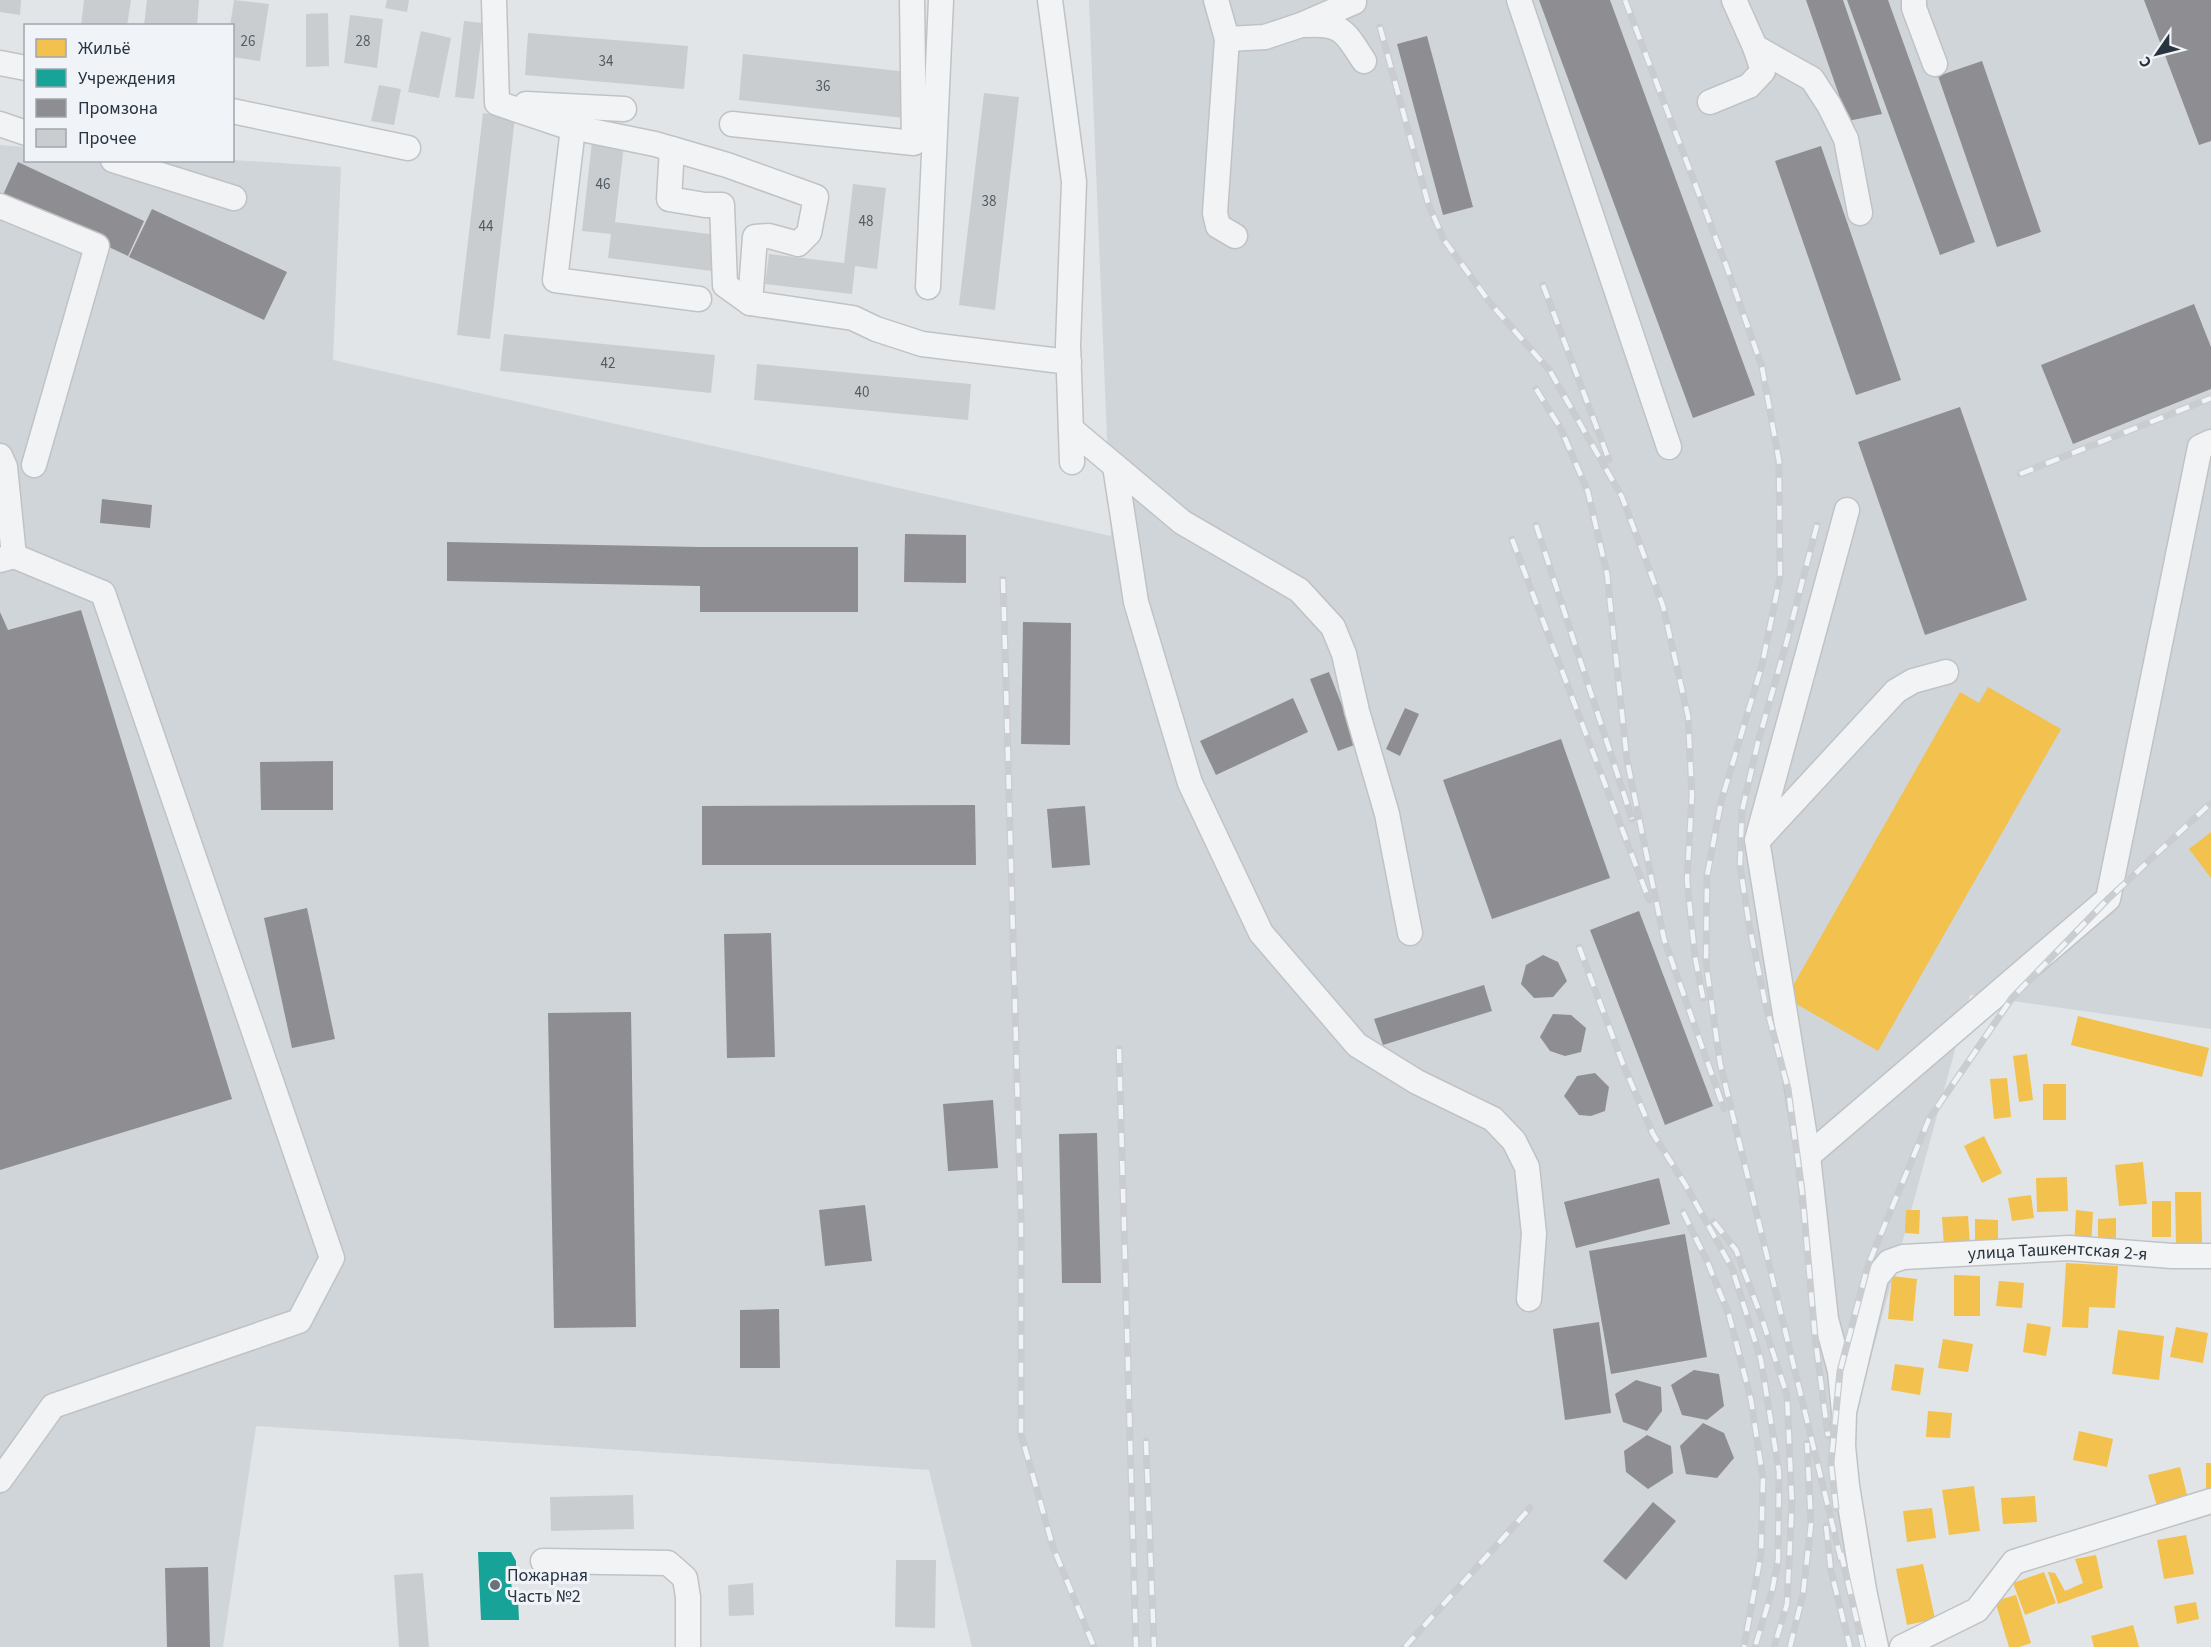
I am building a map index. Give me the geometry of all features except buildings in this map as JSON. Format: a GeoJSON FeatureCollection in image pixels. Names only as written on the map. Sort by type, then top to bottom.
{"type":"FeatureCollection","features":[{"type":"Feature","properties":{"kind":"street"},"geometry":{"type":"LineString","coordinates":[[494,0],[496,103]]}},
{"type":"Feature","properties":{"kind":"street"},"geometry":{"type":"LineString","coordinates":[[732,124],[914,143],[912,0]]}},
{"type":"Feature","properties":{"kind":"street"},"geometry":{"type":"LineString","coordinates":[[928,287],[941,0]]}},
{"type":"Feature","properties":{"kind":"street"},"geometry":{"type":"LineString","coordinates":[[1050,0],[1074,182],[1069,362],[1072,462]]}},
{"type":"Feature","properties":{"kind":"street"},"geometry":{"type":"LineString","coordinates":[[1216,0],[1227,39],[1215,213],[1218,226],[1235,236]]}},
{"type":"Feature","properties":{"kind":"street"},"geometry":{"type":"LineString","coordinates":[[1519,0],[1669,447]]}},
{"type":"Feature","properties":{"kind":"street"},"geometry":{"type":"LineString","coordinates":[[1710,102],[1749,86],[1763,70],[1734,0]]}},
{"type":"Feature","properties":{"kind":"street"},"geometry":{"type":"LineString","coordinates":[[1914,0],[1914,8],[1935,64]]}},
{"type":"Feature","properties":{"kind":"street"},"geometry":{"type":"LineString","coordinates":[[1227,39],[1265,37],[1301,26],[1354,2]]}},
{"type":"Feature","properties":{"kind":"street"},"geometry":{"type":"LineString","coordinates":[[1301,26],[1324,24],[1343,30],[1364,61]]}},
{"type":"Feature","properties":{"kind":"street"},"geometry":{"type":"LineString","coordinates":[[1755,47],[1812,79],[1829,105],[1846,139],[1860,213]]}},
{"type":"Feature","properties":{"kind":"street"},"geometry":{"type":"LineString","coordinates":[[0,63],[24,68]]}},
{"type":"Feature","properties":{"kind":"street"},"geometry":{"type":"LineString","coordinates":[[496,103],[624,109]]}},
{"type":"Feature","properties":{"kind":"street"},"geometry":{"type":"LineString","coordinates":[[496,103],[573,128],[672,149],[727,165],[816,197],[809,233],[798,244],[769,236],[755,237],[750,303]]}},
{"type":"Feature","properties":{"kind":"street"},"geometry":{"type":"LineString","coordinates":[[234,111],[408,148]]}},
{"type":"Feature","properties":{"kind":"street"},"geometry":{"type":"LineString","coordinates":[[0,124],[24,132]]}},
{"type":"Feature","properties":{"kind":"street"},"geometry":{"type":"LineString","coordinates":[[573,128],[555,280],[699,299]]}},
{"type":"Feature","properties":{"kind":"street"},"geometry":{"type":"LineString","coordinates":[[672,149],[669,199],[705,205],[722,205],[725,285],[750,303],[853,318],[876,329],[922,344],[1069,362]]}},
{"type":"Feature","properties":{"kind":"street"},"geometry":{"type":"LineString","coordinates":[[119,162],[234,198]]}},
{"type":"Feature","properties":{"kind":"street"},"geometry":{"type":"LineString","coordinates":[[0,206],[97,246],[34,465]]}},
{"type":"Feature","properties":{"kind":"street"},"geometry":{"type":"LineString","coordinates":[[1071,429],[1182,522],[1299,590],[1333,627],[1344,654],[1357,711],[1387,814],[1410,933]]}},
{"type":"Feature","properties":{"kind":"street"},"geometry":{"type":"LineString","coordinates":[[1808,1156],[2108,899],[2200,447],[2211,442]]}},
{"type":"Feature","properties":{"kind":"street"},"geometry":{"type":"LineString","coordinates":[[0,456],[4,467],[7,558],[103,593],[332,1258],[299,1321],[53,1406],[0,1480]]}},
{"type":"Feature","properties":{"kind":"street"},"geometry":{"type":"LineString","coordinates":[[1115,466],[1136,602],[1190,783],[1261,933],[1357,1045],[1417,1082],[1493,1119],[1514,1141],[1527,1167],[1533,1223],[1529,1299]]}},
{"type":"Feature","properties":{"kind":"street"},"geometry":{"type":"LineString","coordinates":[[1847,510],[1757,840],[1808,1156],[1826,1318],[1840,1371],[1847,1486],[1876,1647]]}},
{"type":"Feature","properties":{"kind":"street"},"geometry":{"type":"LineString","coordinates":[[1757,840],[1896,691],[1913,681],[1946,672]]}},
{"type":"Feature","properties":{"kind":"street","name":"улица Ташкентская 2-я"},"geometry":{"type":"LineString","coordinates":[[1844,1412],[1876,1278],[1889,1262],[1903,1257],[2069,1248],[2172,1256],[2211,1256]]}},
{"type":"Feature","properties":{"kind":"street"},"geometry":{"type":"LineString","coordinates":[[1902,1647],[1977,1610],[2014,1562],[2211,1501]]}},
{"type":"Feature","properties":{"kind":"street"},"geometry":{"type":"LineString","coordinates":[[543,1561],[668,1563],[685,1578],[688,1597],[688,1647]]}},
{"type":"Feature","properties":{"kind":"shaded area"},"geometry":{"type":"Polygon","coordinates":[[[1089,0],[2211,0],[2211,1029],[1970,995],[1847,1445],[1874,1647],[972,1647],[929,1470],[256,1426],[223,1647],[0,1647],[0,145],[24,147],[24,162],[234,162],[234,160],[341,167],[333,360],[1111,536],[1089,0]]]}},
{"type":"Feature","properties":{"kind":"railway"},"geometry":{"type":"LineString","coordinates":[[1625,0],[1726,265],[1762,367],[1779,461],[1780,577],[1762,665],[1721,802],[1707,876],[1706,963],[1720,1063],[1841,1560]]}},
{"type":"Feature","properties":{"kind":"railway"},"geometry":{"type":"LineString","coordinates":[[1380,27],[1428,203],[1444,240],[1491,304],[1550,371],[1622,497],[1663,606],[1688,716],[1692,795],[1687,880],[1695,957],[1703,998]]}},
{"type":"Feature","properties":{"kind":"railway"},"geometry":{"type":"LineString","coordinates":[[1543,285],[1609,460]]}},
{"type":"Feature","properties":{"kind":"railway"},"geometry":{"type":"LineString","coordinates":[[1536,389],[1561,429],[1588,492],[1607,574],[1627,760],[1664,939],[1724,1109]]}},
{"type":"Feature","properties":{"kind":"railway"},"geometry":{"type":"LineString","coordinates":[[2020,474],[2211,398]]}},
{"type":"Feature","properties":{"kind":"railway"},"geometry":{"type":"LineString","coordinates":[[1536,525],[1632,819]]}},
{"type":"Feature","properties":{"kind":"railway"},"geometry":{"type":"LineString","coordinates":[[1817,525],[1758,742],[1742,811],[1740,866],[1765,1002],[1788,1089],[1802,1191],[1815,1337],[1828,1436]]}},
{"type":"Feature","properties":{"kind":"railway"},"geometry":{"type":"LineString","coordinates":[[1512,539],[1649,900]]}},
{"type":"Feature","properties":{"kind":"railway"},"geometry":{"type":"LineString","coordinates":[[1003,579],[1021,1221],[1021,1434],[1053,1547],[1094,1647]]}},
{"type":"Feature","properties":{"kind":"railway"},"geometry":{"type":"LineString","coordinates":[[1836,1508],[1831,1463],[1840,1371],[1868,1265],[1929,1119],[2012,998],[2108,899],[2211,803]]}},
{"type":"Feature","properties":{"kind":"railway"},"geometry":{"type":"LineString","coordinates":[[1579,947],[1623,1064],[1653,1134],[1685,1184],[1732,1268],[1761,1360],[1779,1472],[1778,1560],[1772,1591],[1755,1647]]}},
{"type":"Feature","properties":{"kind":"railway"},"geometry":{"type":"LineString","coordinates":[[1119,1049],[1136,1647]]}},
{"type":"Feature","properties":{"kind":"railway"},"geometry":{"type":"LineString","coordinates":[[1683,1212],[1707,1261],[1729,1315],[1751,1400],[1763,1479],[1761,1554],[1744,1647]]}},
{"type":"Feature","properties":{"kind":"railway"},"geometry":{"type":"LineString","coordinates":[[1714,1222],[1736,1250],[1787,1395],[1792,1503],[1787,1604],[1774,1647]]}},
{"type":"Feature","properties":{"kind":"railway"},"geometry":{"type":"LineString","coordinates":[[1146,1441],[1154,1647]]}},
{"type":"Feature","properties":{"kind":"railway"},"geometry":{"type":"LineString","coordinates":[[1790,1647],[1803,1594],[1811,1524],[1807,1443]]}},
{"type":"Feature","properties":{"kind":"railway"},"geometry":{"type":"LineString","coordinates":[[1405,1647],[1530,1508]]}},
{"type":"Feature","properties":{"kind":"railway"},"geometry":{"type":"LineString","coordinates":[[1826,1526],[1831,1571],[1850,1647]]}},
{"type":"Feature","properties":{"kind":"railway"},"geometry":{"type":"LineString","coordinates":[[1841,1553],[1863,1647]]}},
{"type":"Feature","properties":{"kind":"place","name":"Пожарная Часть №2"},"geometry":{"type":"Point","coordinates":[495,1585]}}]}
